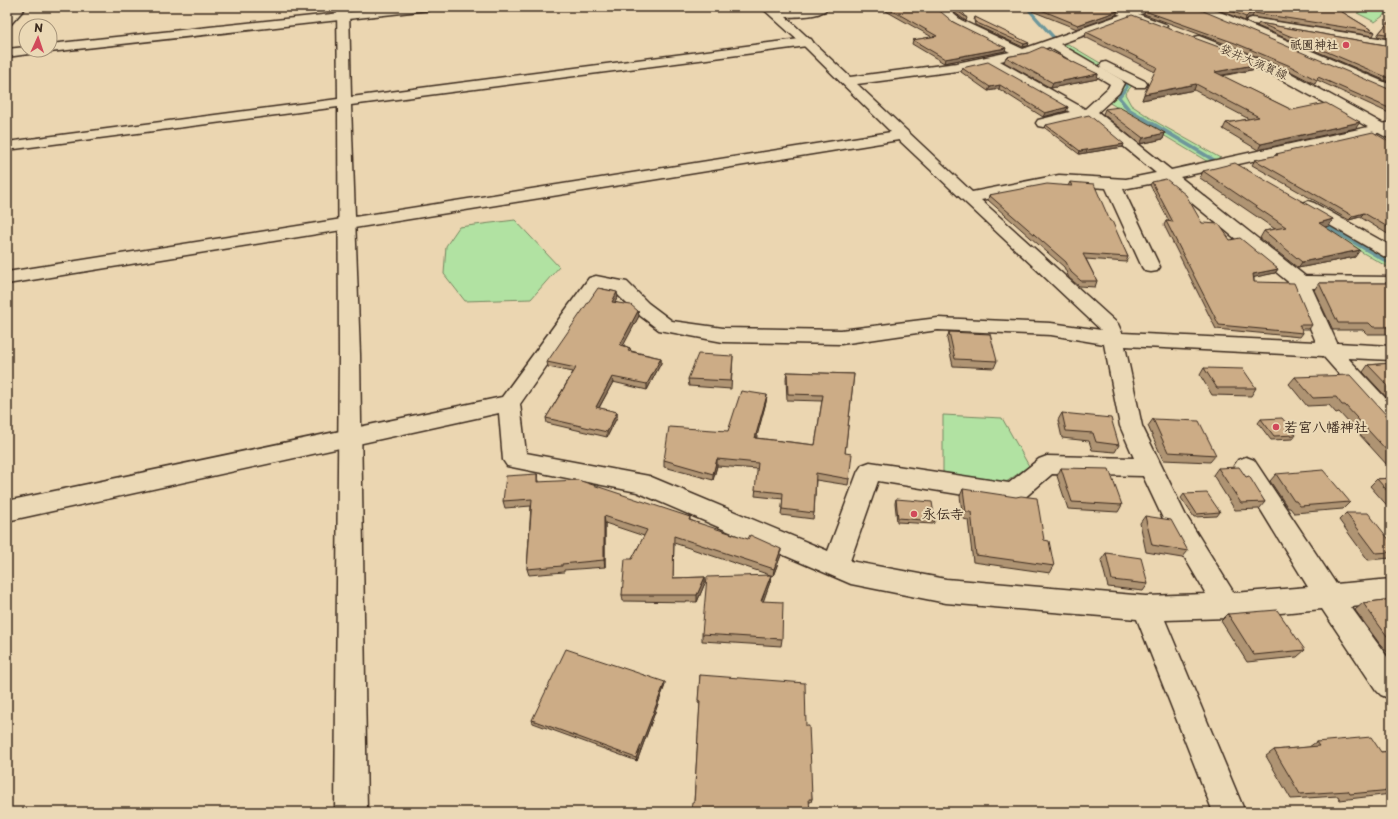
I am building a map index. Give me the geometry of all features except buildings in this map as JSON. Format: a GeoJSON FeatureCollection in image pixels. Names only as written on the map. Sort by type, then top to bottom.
{"type":"FeatureCollection","features":[{"type":"Feature","properties":{"kind":"street"},"geometry":{"type":"LineString","coordinates":[[7,22],[20,7]]}},
{"type":"Feature","properties":{"kind":"street"},"geometry":{"type":"LineString","coordinates":[[58,47],[343,11],[428,7]]}},
{"type":"Feature","properties":{"kind":"street"},"geometry":{"type":"LineString","coordinates":[[767,7],[807,42],[902,134],[1111,329],[1131,426],[1176,520],[1227,606]]}},
{"type":"Feature","properties":{"kind":"street"},"geometry":{"type":"LineString","coordinates":[[776,15],[814,11],[823,7]]}},
{"type":"Feature","properties":{"kind":"street"},"geometry":{"type":"LineString","coordinates":[[938,7],[958,22],[1022,53]]}},
{"type":"Feature","properties":{"kind":"street"},"geometry":{"type":"LineString","coordinates":[[1109,7],[1173,30]]}},
{"type":"Feature","properties":{"kind":"street"},"geometry":{"type":"LineString","coordinates":[[847,81],[943,69],[1022,53],[1152,7]]}},
{"type":"Feature","properties":{"kind":"street"},"geometry":{"type":"LineString","coordinates":[[1196,7],[1221,16],[1391,90]]}},
{"type":"Feature","properties":{"kind":"street"},"geometry":{"type":"LineString","coordinates":[[343,11],[343,102],[348,224],[351,437],[351,812]]}},
{"type":"Feature","properties":{"kind":"street"},"geometry":{"type":"LineString","coordinates":[[1221,16],[1391,44]]}},
{"type":"Feature","properties":{"kind":"street","name":"袋井大須賀線"},"geometry":{"type":"LineString","coordinates":[[1187,36],[1235,53],[1280,72],[1388,129]]}},
{"type":"Feature","properties":{"kind":"street"},"geometry":{"type":"LineString","coordinates":[[1064,38],[1084,54],[1140,84]]}},
{"type":"Feature","properties":{"kind":"street"},"geometry":{"type":"LineString","coordinates":[[7,146],[807,42]]}},
{"type":"Feature","properties":{"kind":"street"},"geometry":{"type":"LineString","coordinates":[[1043,123],[1087,113],[1114,90],[1117,83],[1051,43]]}},
{"type":"Feature","properties":{"kind":"street"},"geometry":{"type":"LineString","coordinates":[[7,53],[18,52]]}},
{"type":"Feature","properties":{"kind":"street"},"geometry":{"type":"LineString","coordinates":[[990,60],[1087,113],[1169,175],[1300,282],[1330,350],[1391,418]]}},
{"type":"Feature","properties":{"kind":"street"},"geometry":{"type":"LineString","coordinates":[[969,197],[1059,180],[1126,184],[1388,129]]}},
{"type":"Feature","properties":{"kind":"street"},"geometry":{"type":"LineString","coordinates":[[7,278],[902,134]]}},
{"type":"Feature","properties":{"kind":"street"},"geometry":{"type":"LineString","coordinates":[[1232,162],[1253,174]]}},
{"type":"Feature","properties":{"kind":"street"},"geometry":{"type":"LineString","coordinates":[[1112,183],[1151,267]]}},
{"type":"Feature","properties":{"kind":"street"},"geometry":{"type":"LineString","coordinates":[[1294,198],[1391,254]]}},
{"type":"Feature","properties":{"kind":"street"},"geometry":{"type":"LineString","coordinates":[[1391,353],[1114,339],[1051,329],[938,324],[841,337],[723,335],[666,326],[641,307],[620,286],[596,282],[509,403],[515,460],[641,483],[852,573],[946,591],[1146,608],[1227,606],[1391,591]]}},
{"type":"Feature","properties":{"kind":"street"},"geometry":{"type":"LineString","coordinates":[[1300,282],[1391,283]]}},
{"type":"Feature","properties":{"kind":"street"},"geometry":{"type":"LineString","coordinates":[[7,511],[509,403]]}},
{"type":"Feature","properties":{"kind":"street"},"geometry":{"type":"LineString","coordinates":[[835,566],[870,470],[1013,493],[1047,465],[1151,468]]}},
{"type":"Feature","properties":{"kind":"street"},"geometry":{"type":"LineString","coordinates":[[1246,466],[1329,597],[1386,680],[1391,685]]}},
{"type":"Feature","properties":{"kind":"street"},"geometry":{"type":"LineString","coordinates":[[1146,608],[1229,812]]}},
{"type":"Feature","properties":{"kind":"green space"},"geometry":{"type":"Polygon","coordinates":[[[1371,7],[1391,7],[1391,10],[1375,22],[1357,13],[1371,7]]]}},
{"type":"Feature","properties":{"kind":"green space"},"geometry":{"type":"Polygon","coordinates":[[[1053,44],[1068,44],[1134,83],[1125,94],[1131,105],[1158,123],[1391,254],[1391,269],[1280,205],[1108,102],[1119,84],[1053,44]]]}},
{"type":"Feature","properties":{"kind":"green space"},"geometry":{"type":"Polygon","coordinates":[[[515,220],[559,267],[531,299],[465,301],[444,274],[446,246],[459,227],[515,220]]]}},
{"type":"Feature","properties":{"kind":"green space"},"geometry":{"type":"Polygon","coordinates":[[[943,415],[1002,418],[1029,466],[1002,485],[943,472],[943,415]]]}},
{"type":"Feature","properties":{"kind":"waterway"},"geometry":{"type":"LineString","coordinates":[[7,29],[26,7]]}},
{"type":"Feature","properties":{"kind":"waterway"},"geometry":{"type":"LineString","coordinates":[[1038,7],[1030,11],[1061,45],[1069,50]]}},
{"type":"Feature","properties":{"kind":"waterway"},"geometry":{"type":"LineString","coordinates":[[1114,76],[1125,82],[1127,87],[1119,97],[1128,109],[1222,165]]}},
{"type":"Feature","properties":{"kind":"waterway"},"geometry":{"type":"LineString","coordinates":[[1319,222],[1391,264]]}},
{"type":"Feature","properties":{"kind":"place","name":"祇園神社"},"geometry":{"type":"Point","coordinates":[1346,45]}},
{"type":"Feature","properties":{"kind":"place","name":"若宮八幡神社"},"geometry":{"type":"Point","coordinates":[1276,427]}},
{"type":"Feature","properties":{"kind":"place","name":"永伝寺"},"geometry":{"type":"Point","coordinates":[914,514]}}]}
